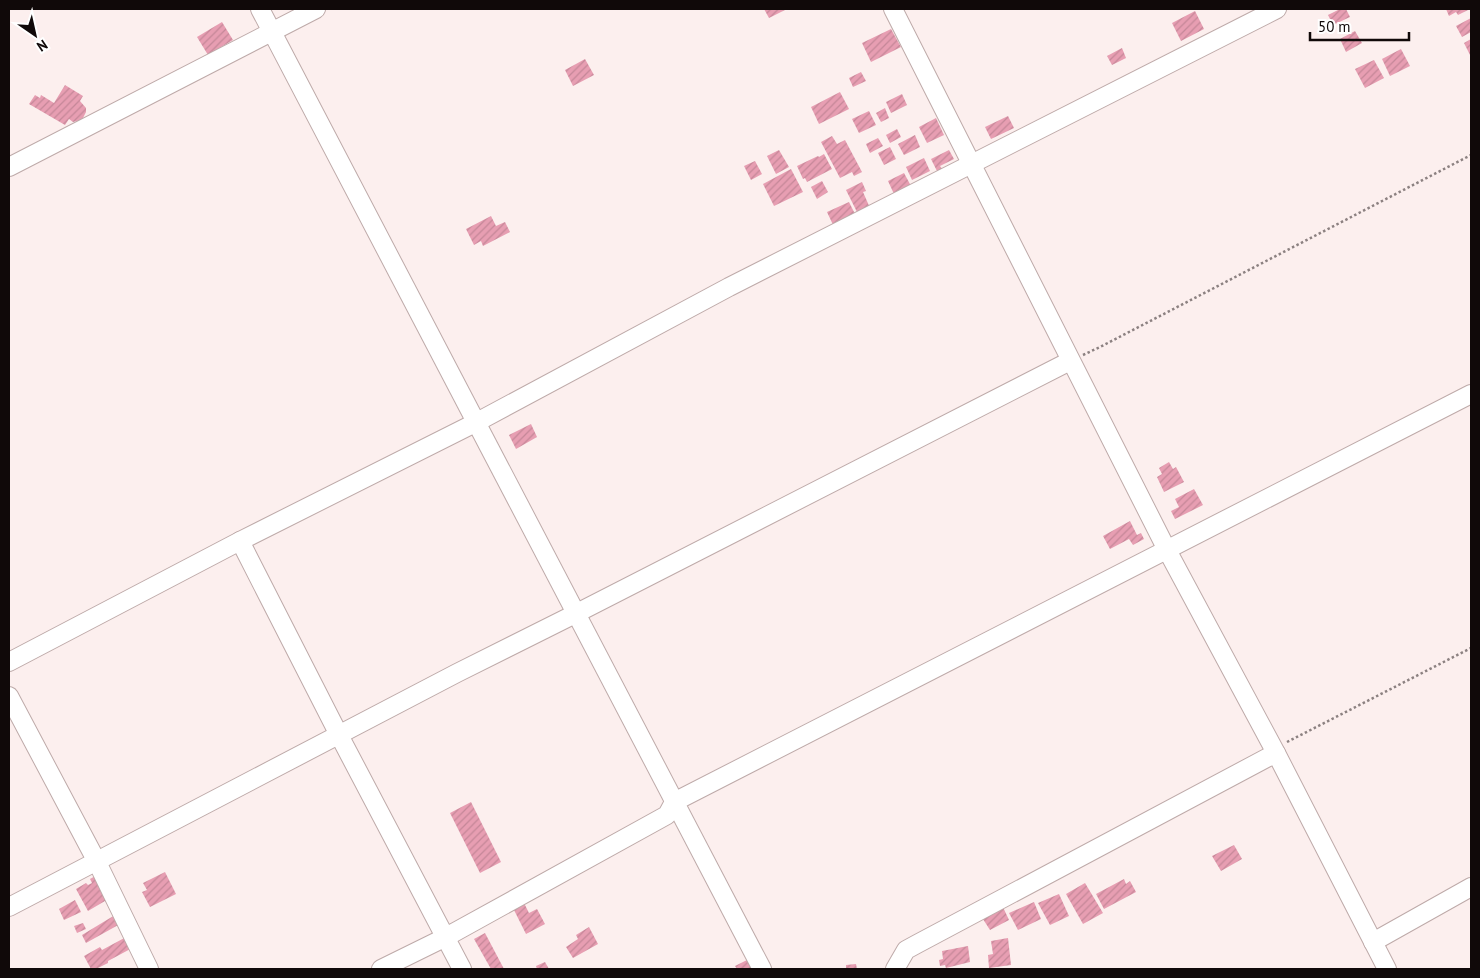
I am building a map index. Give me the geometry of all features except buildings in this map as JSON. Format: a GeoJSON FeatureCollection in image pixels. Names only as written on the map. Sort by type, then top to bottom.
{"type":"FeatureCollection","features":[{"type":"Feature","properties":{"kind":"street"},"geometry":{"type":"LineString","coordinates":[[260,9],[762,969]]}},
{"type":"Feature","properties":{"kind":"street"},"geometry":{"type":"LineString","coordinates":[[9,167],[316,9]]}},
{"type":"Feature","properties":{"kind":"street"},"geometry":{"type":"LineString","coordinates":[[892,9],[1167,550],[1280,749],[1387,969]]}},
{"type":"Feature","properties":{"kind":"street"},"geometry":{"type":"LineString","coordinates":[[9,662],[240,541],[477,422],[729,287],[1277,9]]}},
{"type":"Feature","properties":{"kind":"street"},"geometry":{"type":"LineString","coordinates":[[9,907],[457,673],[1070,361]]}},
{"type":"Feature","properties":{"kind":"street"},"geometry":{"type":"LineString","coordinates":[[381,969],[446,937],[667,815],[674,802],[1471,394]]}},
{"type":"Feature","properties":{"kind":"street"},"geometry":{"type":"LineString","coordinates":[[240,541],[462,969]]}},
{"type":"Feature","properties":{"kind":"street"},"geometry":{"type":"LineString","coordinates":[[9,696],[96,860],[149,969]]}},
{"type":"Feature","properties":{"kind":"street"},"geometry":{"type":"LineString","coordinates":[[895,969],[906,950],[916,944],[1280,749]]}},
{"type":"Feature","properties":{"kind":"street"},"geometry":{"type":"LineString","coordinates":[[1373,942],[1471,887]]}},
{"type":"Feature","properties":{"kind":"path"},"geometry":{"type":"LineString","coordinates":[[1100,347],[1471,155]]}},
{"type":"Feature","properties":{"kind":"path"},"geometry":{"type":"LineString","coordinates":[[1280,749],[1471,648]]}}]}
